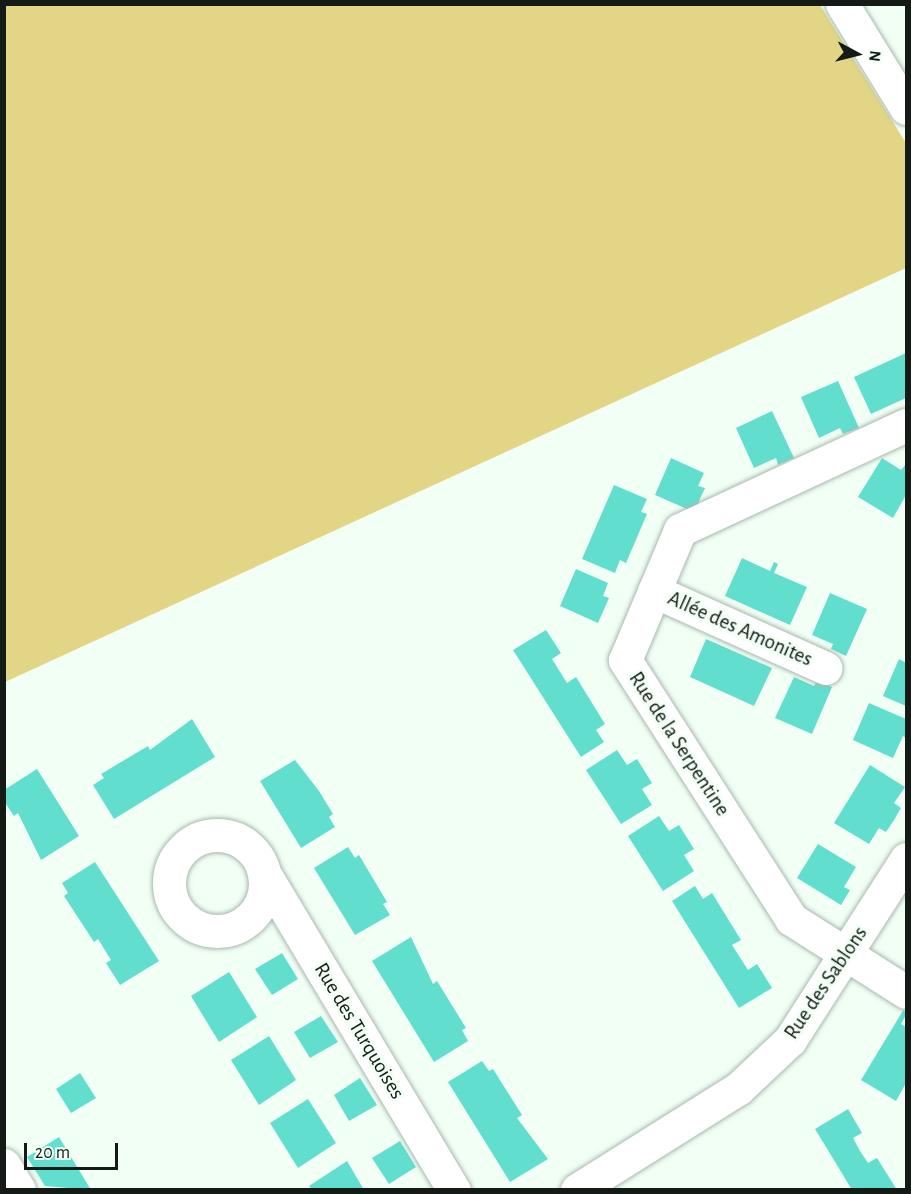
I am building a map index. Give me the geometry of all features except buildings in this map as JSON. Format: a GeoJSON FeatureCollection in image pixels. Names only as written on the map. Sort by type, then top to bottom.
{"type":"FeatureCollection","features":[{"type":"Feature","properties":{"kind":"street"},"geometry":{"type":"LineString","coordinates":[[842,4],[906,108]]}},
{"type":"Feature","properties":{"kind":"street","name":"Rue de la Serpentine"},"geometry":{"type":"LineString","coordinates":[[848,956],[791,919],[625,660],[680,530],[906,425]]}},
{"type":"Feature","properties":{"kind":"street","name":"Allée des Amonites"},"geometry":{"type":"LineString","coordinates":[[654,591],[825,668]]}},
{"type":"Feature","properties":{"kind":"street","name":"Rue des Sablons"},"geometry":{"type":"LineString","coordinates":[[577,1190],[739,1088],[790,1040],[848,956],[906,859]]}},
{"type":"Feature","properties":{"kind":"street","name":"Rue des Turquoises"},"geometry":{"type":"LineString","coordinates":[[264,873],[454,1190]]}},
{"type":"Feature","properties":{"kind":"street"},"geometry":{"type":"LineString","coordinates":[[848,956],[906,992]]}},
{"type":"Feature","properties":{"kind":"street"},"geometry":{"type":"LineString","coordinates":[[4,1165],[19,1190]]}},
{"type":"Feature","properties":{"kind":"shaded area"},"geometry":{"type":"Polygon","coordinates":[[[4,5],[820,5],[906,143],[906,268],[5,682],[4,5]]]}}]}
